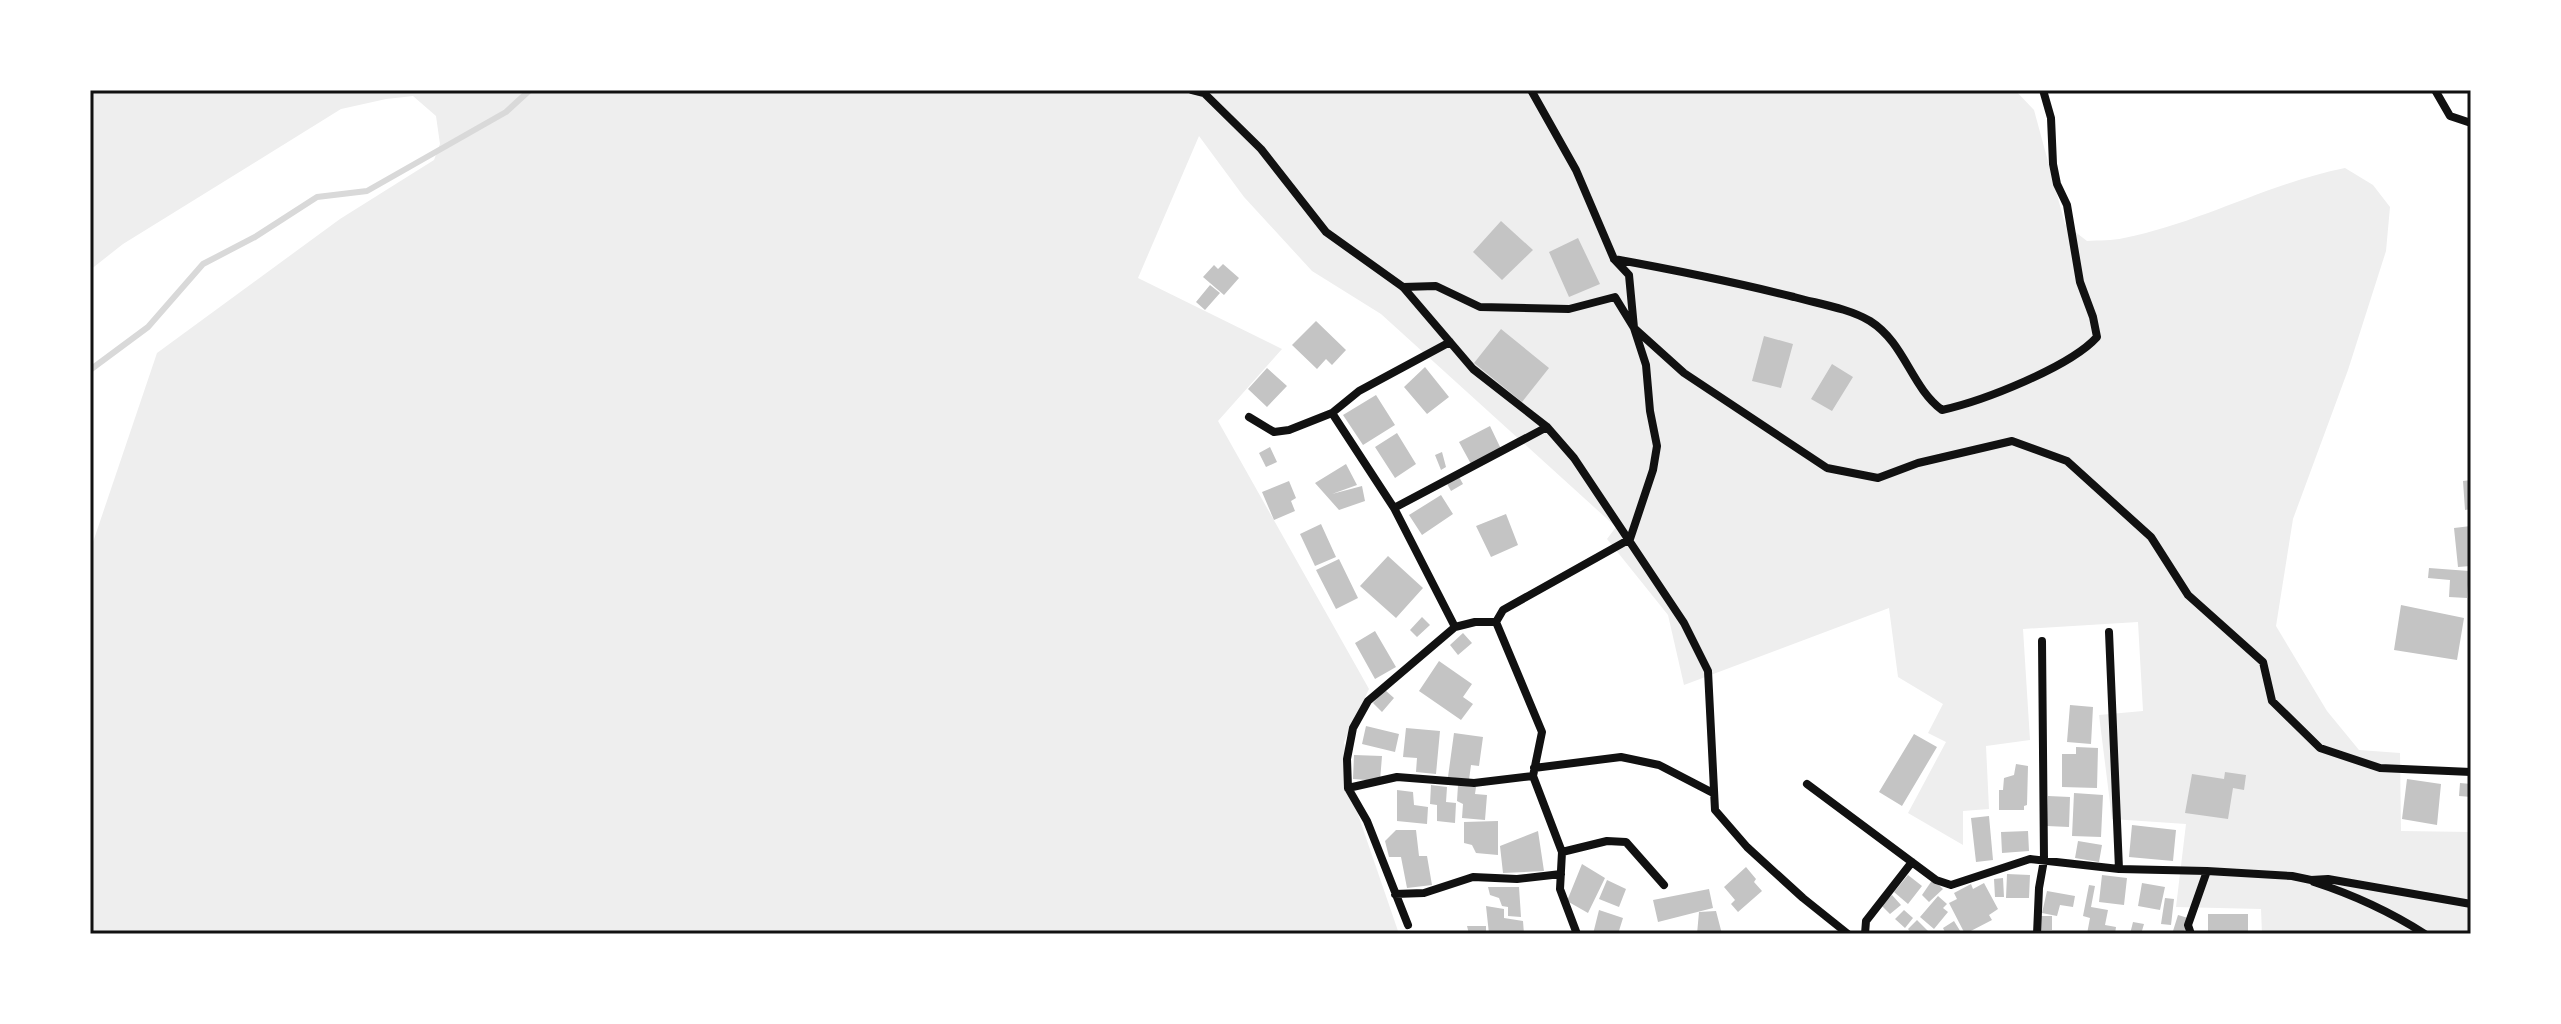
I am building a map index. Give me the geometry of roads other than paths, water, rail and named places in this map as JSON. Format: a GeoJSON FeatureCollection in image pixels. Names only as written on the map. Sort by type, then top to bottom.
{"type":"FeatureCollection","features":[{"type":"Feature","properties":{"kind":"street"},"geometry":{"type":"LineString","coordinates":[[1192,90],[1204,93],[1261,149],[1326,232],[1403,287],[1473,369],[1547,427],[1574,458],[1684,623],[1708,671],[1715,810],[1747,847],[1848,934]]}},
{"type":"Feature","properties":{"kind":"street"},"geometry":{"type":"LineString","coordinates":[[1496,622],[1503,610],[1630,539],[1653,470],[1657,446],[1646,365],[1634,328],[1629,275],[1614,259],[1576,170],[1531,90]]}},
{"type":"Feature","properties":{"kind":"street"},"geometry":{"type":"LineString","coordinates":[[1614,259],[1696,273],[1837,308],[1869,321],[1892,340],[1929,401],[1942,410],[1973,403],[2026,380],[2089,346],[2097,337],[2080,282],[2067,205],[2057,184],[2051,118],[2043,90]]}},
{"type":"Feature","properties":{"kind":"street"},"geometry":{"type":"LineString","coordinates":[[2435,90],[2450,116],[2471,123]]}},
{"type":"Feature","properties":{"kind":"street"},"geometry":{"type":"LineString","coordinates":[[1403,287],[1436,286],[1480,307],[1569,309],[1615,297],[1634,328],[1684,373],[1827,468],[1878,478],[1918,463],[2012,441],[2067,461],[2151,537],[2188,595],[2263,662],[2272,701],[2320,748],[2380,768],[2471,772]]}},
{"type":"Feature","properties":{"kind":"street"},"geometry":{"type":"LineString","coordinates":[[1249,417],[1274,432],[1289,430],[1332,413],[1359,391],[1450,342]]}},
{"type":"Feature","properties":{"kind":"street"},"geometry":{"type":"LineString","coordinates":[[1332,413],[1394,508],[1455,627]]}},
{"type":"Feature","properties":{"kind":"street"},"geometry":{"type":"LineString","coordinates":[[1394,508],[1547,427]]}},
{"type":"Feature","properties":{"kind":"street"},"geometry":{"type":"LineString","coordinates":[[1408,925],[1367,821],[1348,788],[1347,759],[1353,728],[1368,701],[1455,627],[1475,622],[1496,622]]}},
{"type":"Feature","properties":{"kind":"street"},"geometry":{"type":"LineString","coordinates":[[1496,622],[1542,732],[1533,772],[1562,852],[1560,889],[1577,934]]}},
{"type":"Feature","properties":{"kind":"street"},"geometry":{"type":"LineString","coordinates":[[2109,632],[2119,869]]}},
{"type":"Feature","properties":{"kind":"street"},"geometry":{"type":"LineString","coordinates":[[2037,934],[2044,860],[2042,641]]}},
{"type":"Feature","properties":{"kind":"street"},"geometry":{"type":"LineString","coordinates":[[1348,788],[1397,777],[1474,783],[1621,757],[1659,765],[1713,793]]}},
{"type":"Feature","properties":{"kind":"street"},"geometry":{"type":"LineString","coordinates":[[1807,784],[1936,880],[1951,885],[2030,859],[2119,869],[2328,879],[2471,904]]}},
{"type":"Feature","properties":{"kind":"street"},"geometry":{"type":"LineString","coordinates":[[1562,852],[1607,841],[1626,842],[1664,885]]}},
{"type":"Feature","properties":{"kind":"street"},"geometry":{"type":"LineString","coordinates":[[1865,934],[1866,921],[1912,862]]}},
{"type":"Feature","properties":{"kind":"street"},"geometry":{"type":"LineString","coordinates":[[2191,934],[2188,925],[2207,871]]}},
{"type":"Feature","properties":{"kind":"street"},"geometry":{"type":"LineString","coordinates":[[1395,894],[1424,893],[1473,877],[1517,879],[1561,874]]}},
{"type":"Feature","properties":{"kind":"street"},"geometry":{"type":"LineString","coordinates":[[2292,876],[2354,895],[2393,913],[2425,934]]}},
{"type":"Feature","properties":{"kind":"waterway"},"geometry":{"type":"LineString","coordinates":[[90,370],[148,327],[203,264],[255,237],[317,197],[367,191],[506,112],[530,90]]}}]}
